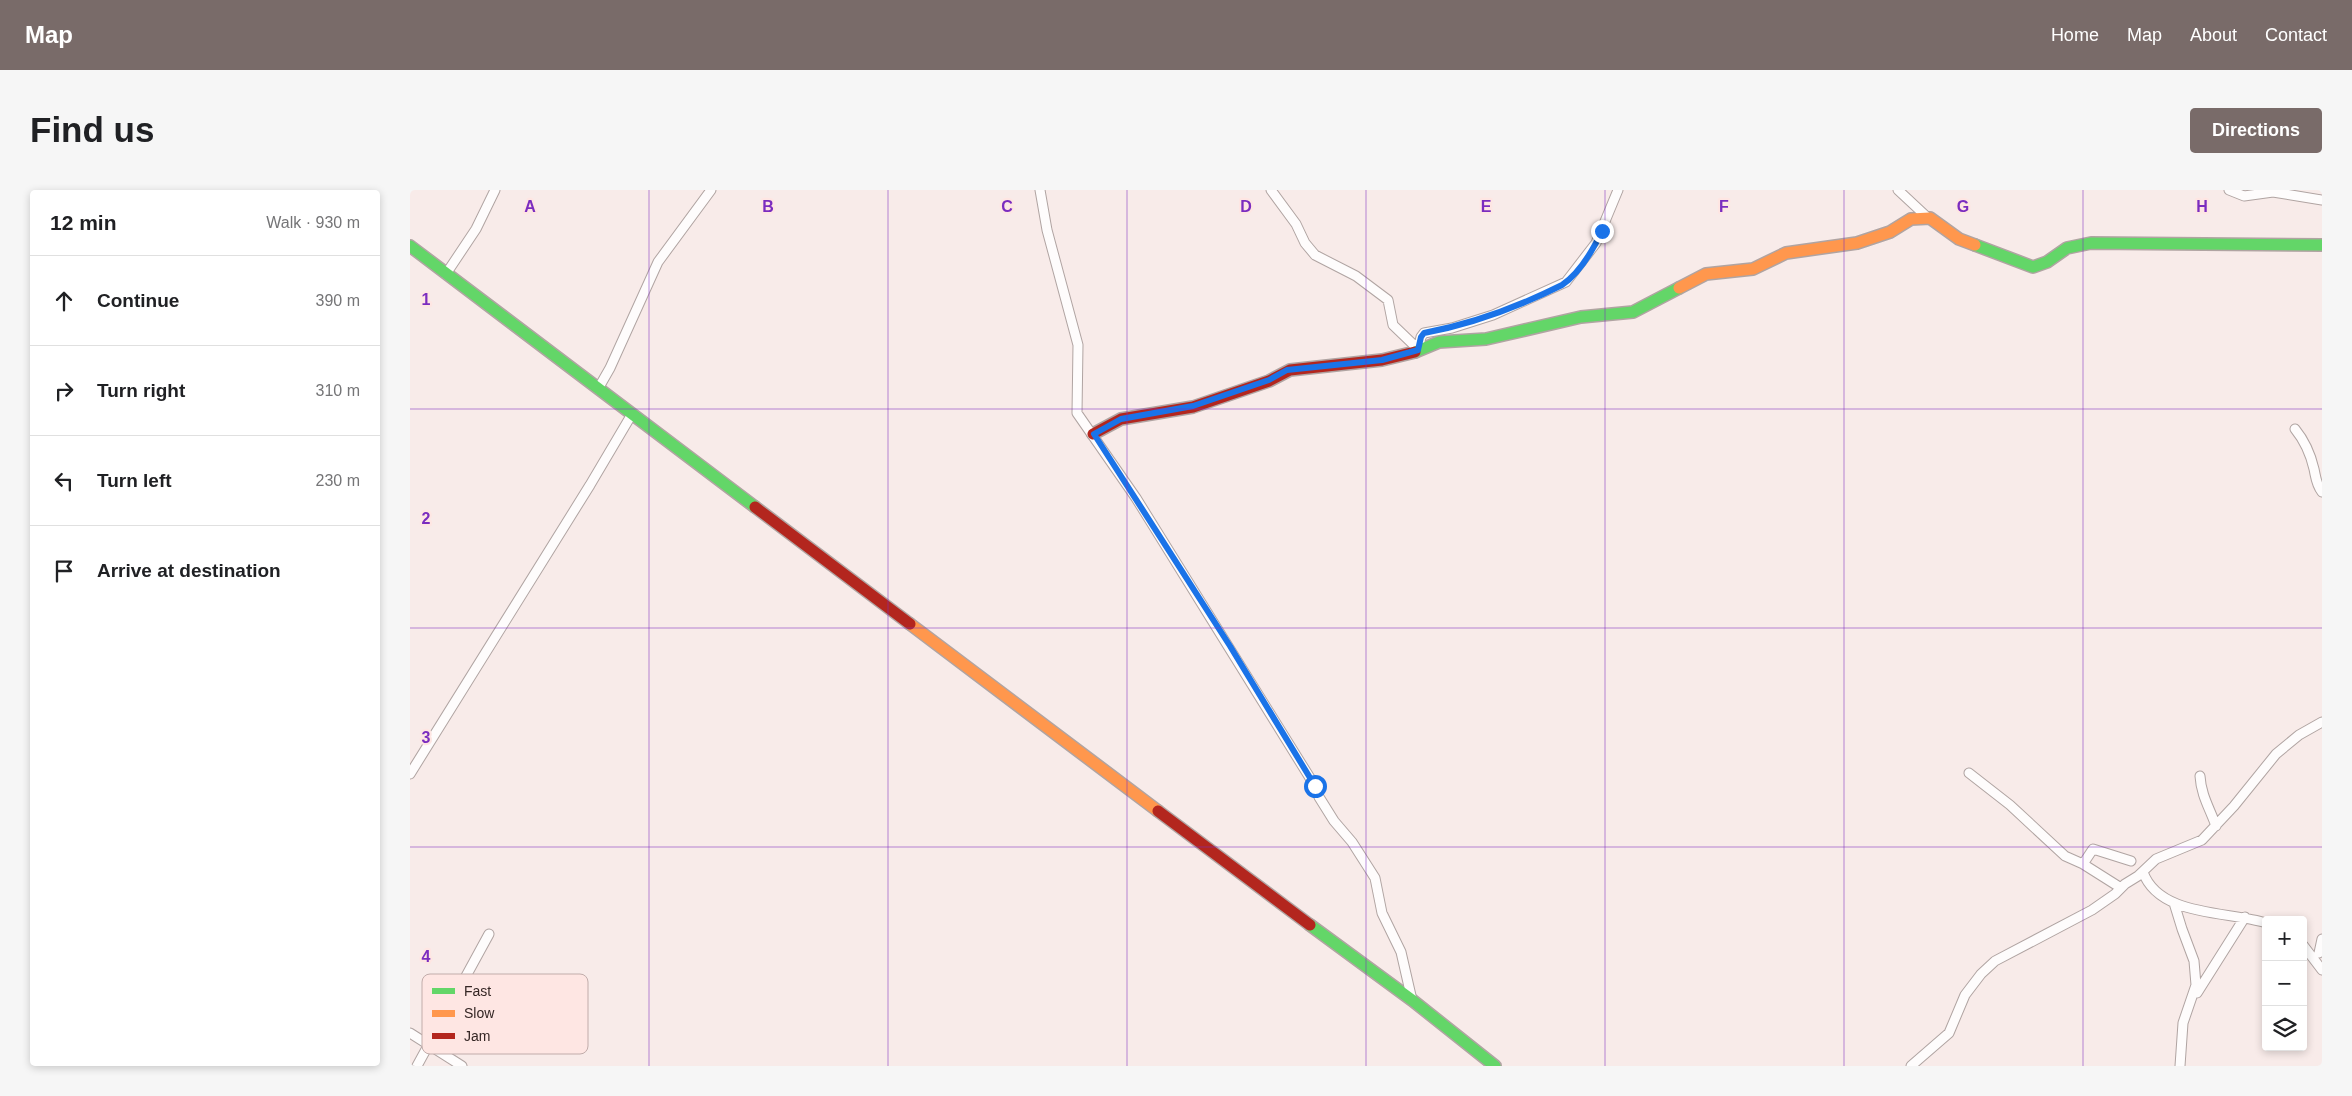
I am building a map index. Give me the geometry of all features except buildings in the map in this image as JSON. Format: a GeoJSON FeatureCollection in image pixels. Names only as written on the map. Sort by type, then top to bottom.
{"type":"FeatureCollection","features":[{"type":"Feature","properties":{"kind":"main road"},"geometry":{"type":"LineString","coordinates":[[1094,434],[1121,419],[1193,406],[1269,380],[1287,370],[1382,360],[1439,342],[1491,338],[1581,317],[1633,312],[1706,274],[1760,268],[1786,253],[1857,243],[1890,232],[1911,219],[1928,217],[1959,239],[2033,267],[2042,265],[2068,247],[2110,241],[2136,245],[2322,245]]}},
{"type":"Feature","properties":{"kind":"main road"},"geometry":{"type":"LineString","coordinates":[[410,246],[1238,872],[1412,1000],[1495,1066]]}},
{"type":"Feature","properties":{"kind":"street"},"geometry":{"type":"LineString","coordinates":[[446,274],[476,229],[495,190]]}},
{"type":"Feature","properties":{"kind":"street"},"geometry":{"type":"LineString","coordinates":[[598,389],[610,368],[658,262],[711,190]]}},
{"type":"Feature","properties":{"kind":"street"},"geometry":{"type":"LineString","coordinates":[[1040,190],[1047,230],[1078,345],[1077,413],[1094,434],[1230,646],[1315,786],[1334,821],[1370,867],[1378,887],[1382,912],[1406,968],[1412,1000]]}},
{"type":"Feature","properties":{"kind":"street"},"geometry":{"type":"LineString","coordinates":[[1271,190],[1287,210],[1305,243],[1311,250],[1319,257],[1356,276],[1388,300],[1393,325],[1418,350]]}},
{"type":"Feature","properties":{"kind":"street"},"geometry":{"type":"LineString","coordinates":[[1418,350],[1424,333],[1452,328],[1493,315],[1566,282],[1596,243],[1618,190]]}},
{"type":"Feature","properties":{"kind":"street"},"geometry":{"type":"LineString","coordinates":[[1898,190],[1928,217]]}},
{"type":"Feature","properties":{"kind":"street"},"geometry":{"type":"LineString","coordinates":[[2229,190],[2244,196],[2273,192],[2322,200]]}},
{"type":"Feature","properties":{"kind":"street"},"geometry":{"type":"LineString","coordinates":[[410,774],[590,485],[632,414]]}},
{"type":"Feature","properties":{"kind":"street"},"geometry":{"type":"LineString","coordinates":[[2295,429],[2304,444],[2314,469],[2316,481],[2322,492]]}},
{"type":"Feature","properties":{"kind":"street"},"geometry":{"type":"LineString","coordinates":[[1911,1066],[1949,1033],[1965,995],[1994,961],[2072,921],[2143,872],[2156,859],[2202,840],[2276,754],[2299,735],[2322,722]]}},
{"type":"Feature","properties":{"kind":"street"},"geometry":{"type":"LineString","coordinates":[[1969,773],[2010,805],[2065,856],[2083,864],[2121,888]]}},
{"type":"Feature","properties":{"kind":"street"},"geometry":{"type":"LineString","coordinates":[[2200,776],[2201,789],[2206,805],[2216,826]]}},
{"type":"Feature","properties":{"kind":"street"},"geometry":{"type":"LineString","coordinates":[[2083,864],[2093,849],[2131,861]]}},
{"type":"Feature","properties":{"kind":"street"},"geometry":{"type":"LineString","coordinates":[[2143,872],[2147,882],[2174,903],[2191,909],[2244,917],[2262,922]]}},
{"type":"Feature","properties":{"kind":"street"},"geometry":{"type":"LineString","coordinates":[[2174,903],[2196,966],[2196,988],[2183,1024],[2180,1066]]}},
{"type":"Feature","properties":{"kind":"street"},"geometry":{"type":"LineString","coordinates":[[2192,1000],[2244,917]]}},
{"type":"Feature","properties":{"kind":"street"},"geometry":{"type":"LineString","coordinates":[[466,974],[488,934]]}},
{"type":"Feature","properties":{"kind":"street"},"geometry":{"type":"LineString","coordinates":[[2307,948],[2321,954],[2322,939]]}},
{"type":"Feature","properties":{"kind":"street"},"geometry":{"type":"LineString","coordinates":[[2307,950],[2322,970]]}},
{"type":"Feature","properties":{"kind":"street"},"geometry":{"type":"LineString","coordinates":[[410,1033],[422,1039]]}},
{"type":"Feature","properties":{"kind":"street"},"geometry":{"type":"LineString","coordinates":[[417,1066],[423,1054]]}},
{"type":"Feature","properties":{"kind":"street"},"geometry":{"type":"LineString","coordinates":[[445,1054],[462,1066]]}},
{"type":"Feature","properties":{"kind":"traffic: fast"},"geometry":{"type":"LineString","coordinates":[[1975,245],[2033,267],[2047,262],[2067,248],[2091,243],[2322,245]]}},
{"type":"Feature","properties":{"kind":"traffic: fast"},"geometry":{"type":"LineString","coordinates":[[410,246],[755,507]]}},
{"type":"Feature","properties":{"kind":"traffic: fast"},"geometry":{"type":"LineString","coordinates":[[1415,352],[1439,342],[1486,339],[1581,317],[1633,312],[1679,288]]}},
{"type":"Feature","properties":{"kind":"traffic: fast"},"geometry":{"type":"LineString","coordinates":[[1310,925],[1412,1000],[1495,1066]]}},
{"type":"Feature","properties":{"kind":"traffic: slow"},"geometry":{"type":"LineString","coordinates":[[1679,288],[1706,274],[1753,269],[1786,253],[1857,243],[1890,232],[1911,219],[1930,218],[1959,239],[1975,245]]}},
{"type":"Feature","properties":{"kind":"traffic: slow"},"geometry":{"type":"LineString","coordinates":[[910,624],[1158,811]]}},
{"type":"Feature","properties":{"kind":"traffic: jam"},"geometry":{"type":"LineString","coordinates":[[1093,434],[1121,419],[1193,407],[1269,381],[1290,370],[1382,360],[1415,352]]}},
{"type":"Feature","properties":{"kind":"traffic: jam"},"geometry":{"type":"LineString","coordinates":[[755,507],[910,624]]}},
{"type":"Feature","properties":{"kind":"traffic: jam"},"geometry":{"type":"LineString","coordinates":[[1158,811],[1310,925]]}},
{"type":"Feature","properties":{"kind":"route"},"geometry":{"type":"LineString","coordinates":[[1315,786],[1230,646],[1094,434],[1121,419],[1167,413],[1193,406],[1269,380],[1287,370],[1382,360],[1411,353],[1418,350],[1421,335],[1424,333],[1452,328],[1493,315],[1562,285],[1572,278],[1602,231]]}}]}
